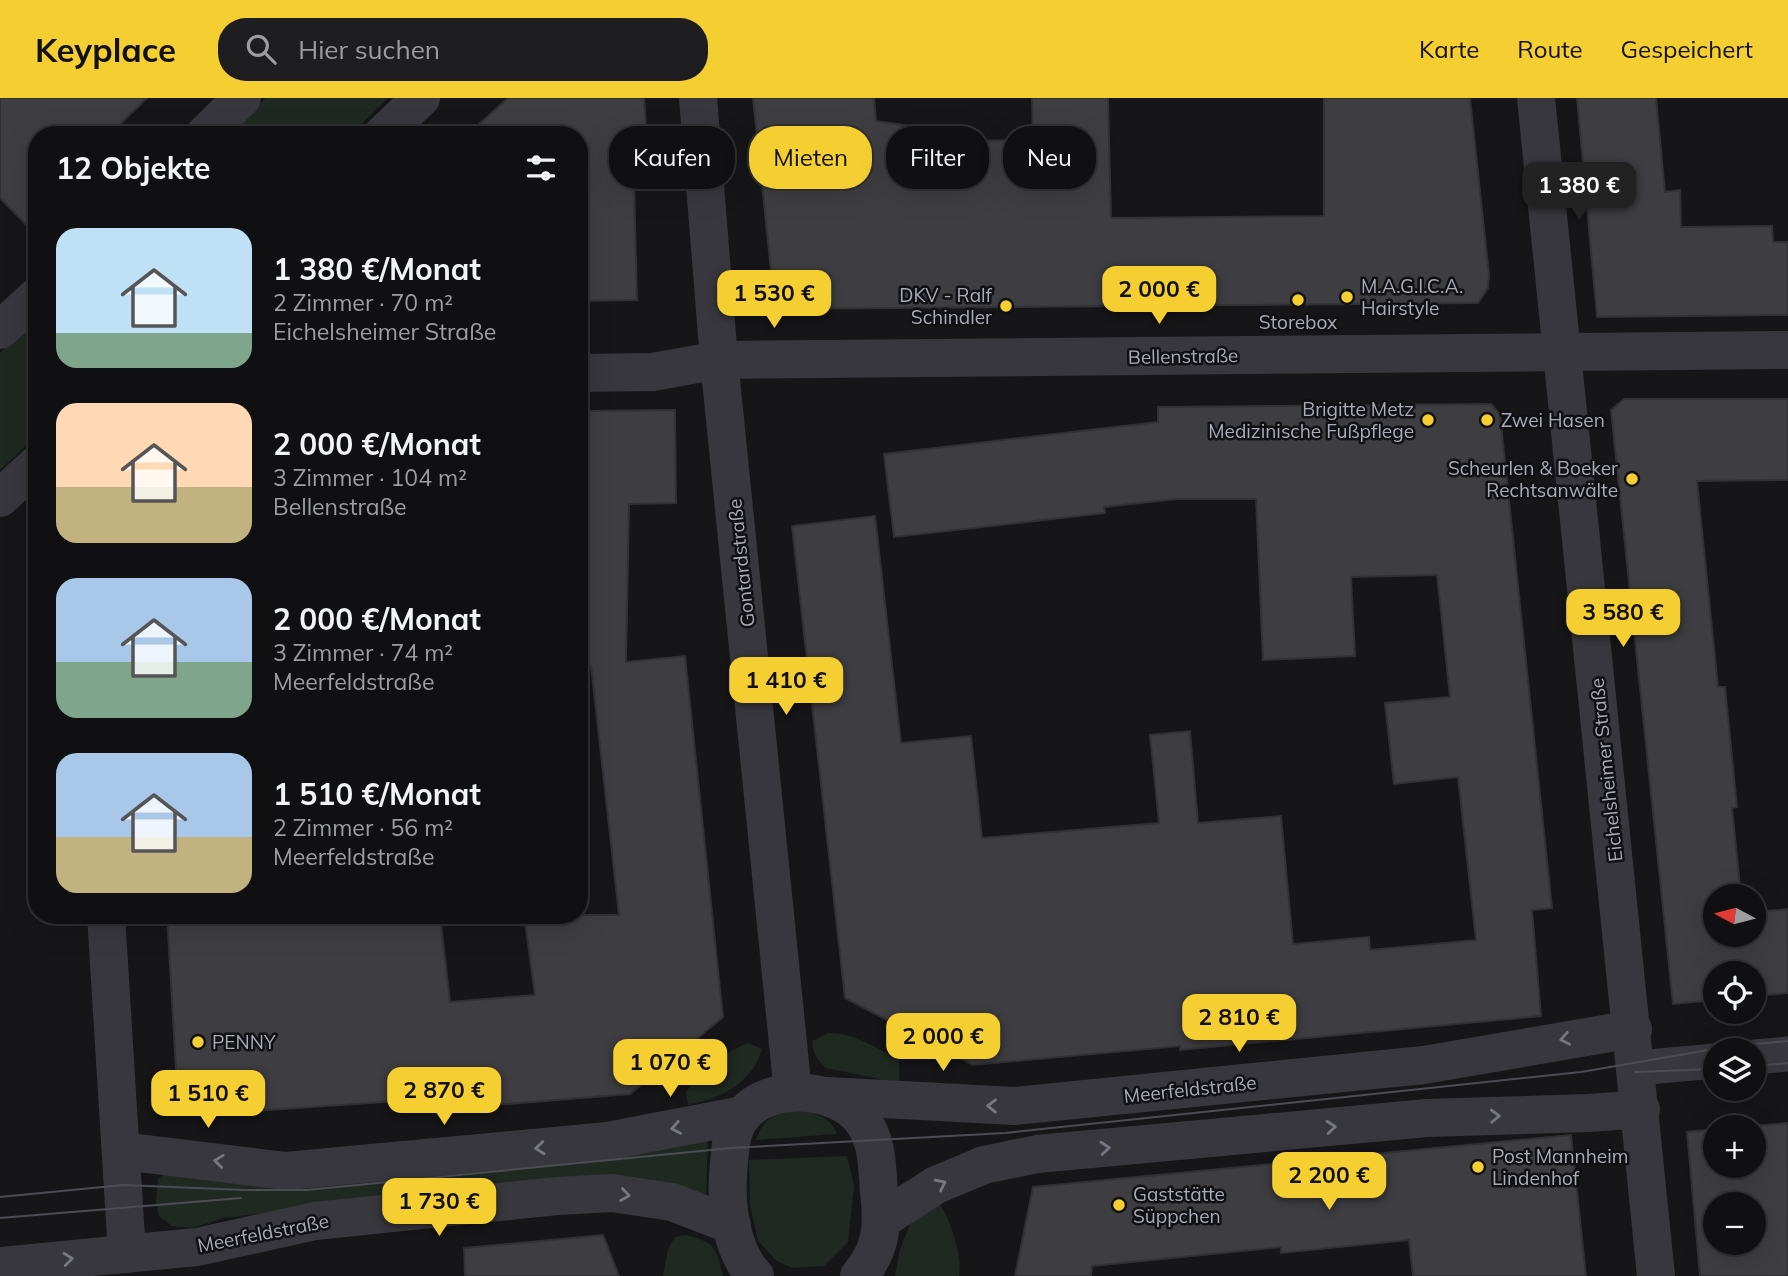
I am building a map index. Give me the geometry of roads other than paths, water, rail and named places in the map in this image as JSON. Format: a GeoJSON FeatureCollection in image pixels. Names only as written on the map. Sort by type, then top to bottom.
{"type":"FeatureCollection","features":[{"type":"Feature","properties":{"kind":"street"},"geometry":{"type":"LineString","coordinates":[[213,126],[242,98]]}},
{"type":"Feature","properties":{"kind":"street"},"geometry":{"type":"LineString","coordinates":[[391,126],[421,98]]}},
{"type":"Feature","properties":{"kind":"street","name":"Eichelsheimer Straße"},"geometry":{"type":"LineString","coordinates":[[1536,98],[1637,1068],[1656,1276]]}},
{"type":"Feature","properties":{"kind":"street","name":"Gontardstraße"},"geometry":{"type":"LineString","coordinates":[[697,104],[719,360],[810,1094]]}},
{"type":"Feature","properties":{"kind":"street"},"geometry":{"type":"LineString","coordinates":[[0,330],[28,304]]}},
{"type":"Feature","properties":{"kind":"street","name":"Bellenstraße"},"geometry":{"type":"LineString","coordinates":[[588,373],[653,372],[719,360],[1788,350]]}},
{"type":"Feature","properties":{"kind":"street"},"geometry":{"type":"LineString","coordinates":[[0,498],[28,476]]}},
{"type":"Feature","properties":{"kind":"street"},"geometry":{"type":"LineString","coordinates":[[107,924],[127,1254]]}},
{"type":"Feature","properties":{"kind":"street","name":"Meerfeldstraße"},"geometry":{"type":"LineString","coordinates":[[743,1115],[763,1098],[810,1094],[968,1106],[1026,1105],[1424,1065],[1633,1029]]}},
{"type":"Feature","properties":{"kind":"street"},"geometry":{"type":"LineString","coordinates":[[1766,1057],[1788,1054]]}},
{"type":"Feature","properties":{"kind":"street"},"geometry":{"type":"LineString","coordinates":[[1637,1068],[1703,1062]]}},
{"type":"Feature","properties":{"kind":"street"},"geometry":{"type":"LineString","coordinates":[[810,1094],[861,1119],[875,1145],[883,1219],[875,1258],[859,1276]]}},
{"type":"Feature","properties":{"kind":"street"},"geometry":{"type":"LineString","coordinates":[[883,1219],[936,1185],[984,1165],[1037,1154],[1427,1118],[1589,1114],[1641,1109]]}},
{"type":"Feature","properties":{"kind":"street"},"geometry":{"type":"LineString","coordinates":[[122,1151],[286,1171],[608,1141],[743,1115]]}},
{"type":"Feature","properties":{"kind":"street"},"geometry":{"type":"LineString","coordinates":[[743,1115],[732,1135],[727,1188],[732,1226],[744,1264],[755,1276]]}},
{"type":"Feature","properties":{"kind":"street","name":"Meerfeldstraße"},"geometry":{"type":"LineString","coordinates":[[0,1266],[197,1247],[315,1221],[598,1194],[672,1202],[732,1226]]}},
{"type":"Feature","properties":{"kind":"tram line"},"geometry":{"type":"LineString","coordinates":[[0,1197],[123,1185],[307,1190],[731,1148],[1005,1133],[1581,1072],[1732,1046],[1788,1041]]}},
{"type":"Feature","properties":{"kind":"tram line"},"geometry":{"type":"LineString","coordinates":[[1766,1065],[1788,1063]]}},
{"type":"Feature","properties":{"kind":"tram line"},"geometry":{"type":"LineString","coordinates":[[1635,1072],[1703,1069]]}},
{"type":"Feature","properties":{"kind":"tram line"},"geometry":{"type":"LineString","coordinates":[[0,1218],[241,1198]]}},
{"type":"Feature","properties":{"kind":"place","name":"M.A.G.I.C.A. Hairstyle"},"geometry":{"type":"Point","coordinates":[1347,297]}},
{"type":"Feature","properties":{"kind":"place","name":"Storebox"},"geometry":{"type":"Point","coordinates":[1298,300]}},
{"type":"Feature","properties":{"kind":"place","name":"DKV - Ralf Schindler"},"geometry":{"type":"Point","coordinates":[1006,306]}},
{"type":"Feature","properties":{"kind":"place","name":"Brigitte Metz Medizinische Fußpflege"},"geometry":{"type":"Point","coordinates":[1428,420]}},
{"type":"Feature","properties":{"kind":"place","name":"Zwei Hasen"},"geometry":{"type":"Point","coordinates":[1487,420]}},
{"type":"Feature","properties":{"kind":"place","name":"Scheurlen & Boeker Rechtsanwälte"},"geometry":{"type":"Point","coordinates":[1632,479]}},
{"type":"Feature","properties":{"kind":"place","name":"PENNY"},"geometry":{"type":"Point","coordinates":[198,1042]}},
{"type":"Feature","properties":{"kind":"place","name":"Post Mannheim Lindenhof"},"geometry":{"type":"Point","coordinates":[1478,1167]}},
{"type":"Feature","properties":{"kind":"place","name":"Gaststätte Süppchen"},"geometry":{"type":"Point","coordinates":[1119,1205]}}]}
